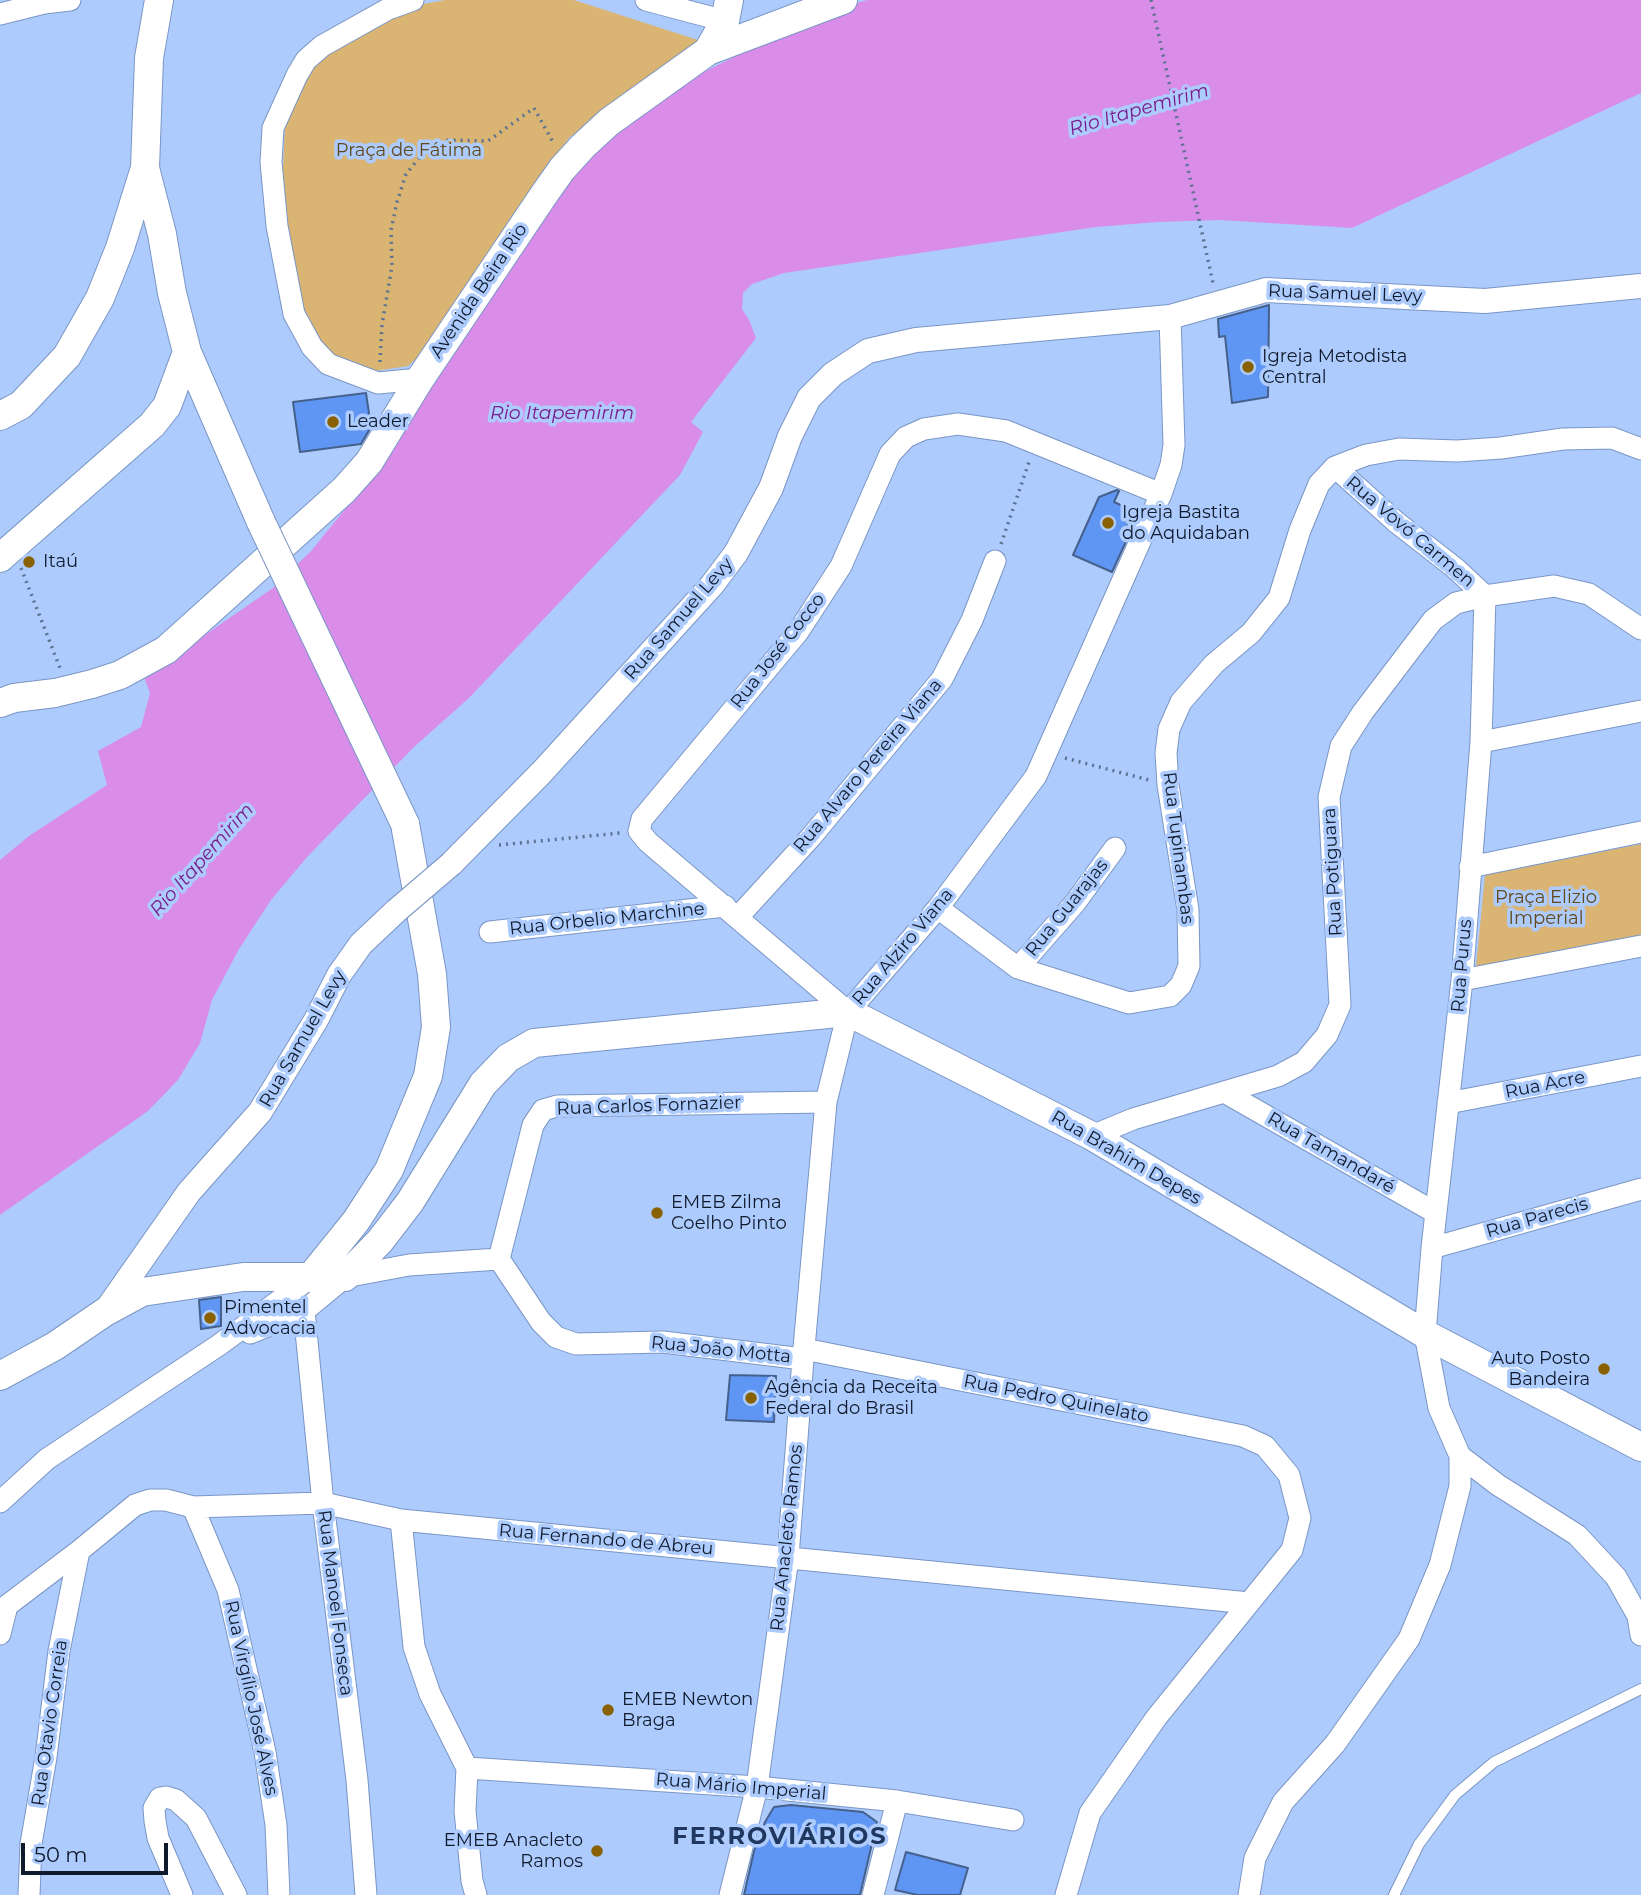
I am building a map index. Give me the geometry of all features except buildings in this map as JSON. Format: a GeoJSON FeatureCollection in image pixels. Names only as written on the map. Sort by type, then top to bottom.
{"type":"FeatureCollection","features":[{"type":"Feature","properties":{"kind":"main road"},"geometry":{"type":"LineString","coordinates":[[0,416],[21,405],[67,356],[100,298],[120,248],[145,168],[149,58],[159,0]]}},
{"type":"Feature","properties":{"kind":"main road","name":"Avenida Beira Rio"},"geometry":{"type":"LineString","coordinates":[[0,703],[14,698],[69,690],[120,675],[166,650],[344,490],[369,462],[420,379],[562,169],[609,122],[708,51],[843,0]]}},
{"type":"Feature","properties":{"kind":"main road"},"geometry":{"type":"LineString","coordinates":[[708,51],[727,10]]}},
{"type":"Feature","properties":{"kind":"main road"},"geometry":{"type":"LineString","coordinates":[[145,168],[187,352],[261,522],[405,824],[432,974],[436,1027],[428,1076],[389,1170],[356,1221],[310,1278]]}},
{"type":"Feature","properties":{"kind":"main road"},"geometry":{"type":"LineString","coordinates":[[6,553],[152,425],[167,405],[187,352]]}},
{"type":"Feature","properties":{"kind":"main road","name":"Rua Brahim Depes"},"geometry":{"type":"LineString","coordinates":[[848,1012],[1092,1136],[1425,1334],[1641,1447]]}},
{"type":"Feature","properties":{"kind":"main road","name":"Rua Alziro Viana"},"geometry":{"type":"LineString","coordinates":[[345,1277],[380,1241],[410,1202],[483,1084],[508,1058],[534,1043],[848,1012]]}},
{"type":"Feature","properties":{"kind":"main road"},"geometry":{"type":"LineString","coordinates":[[0,1376],[81,1331],[104,1312],[142,1292],[243,1277],[345,1277]]}},
{"type":"Feature","properties":{"kind":"street"},"geometry":{"type":"LineString","coordinates":[[0,14],[44,3],[70,0]]}},
{"type":"Feature","properties":{"kind":"street"},"geometry":{"type":"LineString","coordinates":[[413,0],[388,9],[322,46],[306,60],[273,128],[271,162],[277,226],[295,314],[313,347],[328,364],[378,383],[420,379]]}},
{"type":"Feature","properties":{"kind":"street"},"geometry":{"type":"LineString","coordinates":[[646,0],[727,10]]}},
{"type":"Feature","properties":{"kind":"street","name":"Rua Samuel Levy"},"geometry":{"type":"LineString","coordinates":[[104,1312],[188,1192],[260,1112],[316,1020],[339,975],[361,944],[458,856],[542,772],[712,585],[736,553],[771,488],[790,436],[809,398],[832,374],[868,351],[916,340],[1170,317],[1266,290],[1485,301],[1641,286]]}},
{"type":"Feature","properties":{"kind":"street","name":"Rua Alziro Viana"},"geometry":{"type":"LineString","coordinates":[[848,1012],[938,908],[1036,776],[1161,494],[1171,465],[1174,445],[1170,317]]}},
{"type":"Feature","properties":{"kind":"street","name":"Rua José Cocco"},"geometry":{"type":"LineString","coordinates":[[639,831],[642,819],[798,632],[841,566],[890,454],[906,437],[924,429],[958,424],[1006,431],[1161,494]]}},
{"type":"Feature","properties":{"kind":"street"},"geometry":{"type":"LineString","coordinates":[[1335,467],[1366,454],[1399,449],[1457,451],[1563,439],[1612,438],[1641,449]]}},
{"type":"Feature","properties":{"kind":"street","name":"Rua Vovó Carmen"},"geometry":{"type":"LineString","coordinates":[[1335,467],[1485,596]]}},
{"type":"Feature","properties":{"kind":"street","name":"Rua Tupinambas"},"geometry":{"type":"LineString","coordinates":[[938,908],[1018,968],[1129,1003],[1170,996],[1181,985],[1189,966],[1188,910],[1168,785],[1166,753],[1169,729],[1181,702],[1214,664],[1251,634],[1279,598],[1314,495],[1319,484],[1335,467]]}},
{"type":"Feature","properties":{"kind":"street","name":"Rua Alvaro Pereira Viana"},"geometry":{"type":"LineString","coordinates":[[731,911],[811,837],[942,678],[972,620],[995,561]]}},
{"type":"Feature","properties":{"kind":"street","name":"Rua Potiguara"},"geometry":{"type":"LineString","coordinates":[[1092,1136],[1133,1119],[1278,1076],[1304,1062],[1327,1035],[1340,1005],[1329,797],[1341,746],[1363,712],[1433,620],[1456,603],[1554,586],[1589,594],[1641,629]]}},
{"type":"Feature","properties":{"kind":"street","name":"Rua Purus"},"geometry":{"type":"LineString","coordinates":[[1460,1455],[1439,1408],[1425,1334],[1462,981],[1481,742],[1485,596]]}},
{"type":"Feature","properties":{"kind":"street"},"geometry":{"type":"LineString","coordinates":[[1481,742],[1641,711]]}},
{"type":"Feature","properties":{"kind":"street","name":"Rua Brahim Depes"},"geometry":{"type":"LineString","coordinates":[[639,831],[648,842],[848,1012]]}},
{"type":"Feature","properties":{"kind":"street"},"geometry":{"type":"LineString","coordinates":[[1470,867],[1641,832]]}},
{"type":"Feature","properties":{"kind":"street","name":"Rua Guarajas"},"geometry":{"type":"LineString","coordinates":[[1018,968],[1075,903],[1115,848]]}},
{"type":"Feature","properties":{"kind":"street","name":"Rua Orbelio Marchine"},"geometry":{"type":"LineString","coordinates":[[490,932],[731,911]]}},
{"type":"Feature","properties":{"kind":"street"},"geometry":{"type":"LineString","coordinates":[[1462,981],[1641,946]]}},
{"type":"Feature","properties":{"kind":"street","name":"Rua Anacleto Ramos"},"geometry":{"type":"LineString","coordinates":[[730,1895],[757,1787],[788,1557],[826,1102],[848,1012]]}},
{"type":"Feature","properties":{"kind":"street","name":"Rua Acre"},"geometry":{"type":"LineString","coordinates":[[1448,1103],[1641,1066]]}},
{"type":"Feature","properties":{"kind":"street","name":"Rua Tamandaré"},"geometry":{"type":"LineString","coordinates":[[1226,1093],[1436,1213]]}},
{"type":"Feature","properties":{"kind":"street","name":"Rua Carlos Fornazier"},"geometry":{"type":"LineString","coordinates":[[499,1259],[533,1125],[543,1110],[557,1106],[826,1102]]}},
{"type":"Feature","properties":{"kind":"street","name":"Rua Parecis"},"geometry":{"type":"LineString","coordinates":[[1432,1248],[1641,1189]]}},
{"type":"Feature","properties":{"kind":"street"},"geometry":{"type":"LineString","coordinates":[[219,1345],[304,1311],[345,1277],[409,1265],[499,1259]]}},
{"type":"Feature","properties":{"kind":"street","name":"Rua João Motta"},"geometry":{"type":"LineString","coordinates":[[499,1259],[541,1322],[556,1338],[576,1344],[663,1342],[804,1354]]}},
{"type":"Feature","properties":{"kind":"street"},"geometry":{"type":"LineString","coordinates":[[0,1502],[47,1459],[219,1345],[310,1278]]}},
{"type":"Feature","properties":{"kind":"street","name":"Rua Manoel Fonseca"},"geometry":{"type":"LineString","coordinates":[[304,1311],[323,1503],[357,1780],[366,1895]]}},
{"type":"Feature","properties":{"kind":"street","name":"Rua Pedro Quinelato"},"geometry":{"type":"LineString","coordinates":[[804,1354],[1243,1436],[1265,1446],[1289,1475],[1300,1518],[1292,1550],[1249,1603]]}},
{"type":"Feature","properties":{"kind":"street"},"geometry":{"type":"LineString","coordinates":[[1460,1455],[1498,1485],[1577,1535],[1616,1577],[1638,1616],[1641,1635]]}},
{"type":"Feature","properties":{"kind":"street"},"geometry":{"type":"LineString","coordinates":[[1249,1895],[1255,1858],[1283,1802],[1335,1744],[1409,1639],[1440,1565],[1460,1486],[1460,1455]]}},
{"type":"Feature","properties":{"kind":"street","name":"Rua Fernando de Abreu"},"geometry":{"type":"LineString","coordinates":[[3,1609],[135,1505],[150,1500],[166,1500],[193,1507],[323,1503],[401,1520],[1249,1603]]}},
{"type":"Feature","properties":{"kind":"street","name":"Rua Virgílio José Alves"},"geometry":{"type":"LineString","coordinates":[[193,1507],[228,1590],[265,1752],[276,1825],[279,1895]]}},
{"type":"Feature","properties":{"kind":"street"},"geometry":{"type":"LineString","coordinates":[[401,1520],[414,1647],[430,1694],[467,1768],[465,1811],[472,1881],[476,1895]]}},
{"type":"Feature","properties":{"kind":"street","name":"Rua Otavio Correia"},"geometry":{"type":"LineString","coordinates":[[29,1895],[31,1844],[46,1758],[59,1651],[79,1551]]}},
{"type":"Feature","properties":{"kind":"street"},"geometry":{"type":"LineString","coordinates":[[1066,1895],[1090,1813],[1156,1718],[1249,1603]]}},
{"type":"Feature","properties":{"kind":"street"},"geometry":{"type":"LineString","coordinates":[[0,1634],[3,1609]]}},
{"type":"Feature","properties":{"kind":"street","name":"Rua Mário Imperial"},"geometry":{"type":"LineString","coordinates":[[467,1768],[757,1787],[897,1801],[1013,1820]]}},
{"type":"Feature","properties":{"kind":"street"},"geometry":{"type":"LineString","coordinates":[[182,1895],[159,1839],[154,1808],[160,1798],[176,1800],[196,1818],[236,1895]]}},
{"type":"Feature","properties":{"kind":"street"},"geometry":{"type":"LineString","coordinates":[[873,1895],[897,1801]]}},
{"type":"Feature","properties":{"kind":"lane"},"geometry":{"type":"LineString","coordinates":[[1394,1895],[1419,1844],[1455,1795],[1494,1762],[1641,1689]]}},
{"type":"Feature","properties":{"kind":"path"},"geometry":{"type":"LineString","coordinates":[[1151,0],[1218,302]]}},
{"type":"Feature","properties":{"kind":"path"},"geometry":{"type":"LineString","coordinates":[[378,383],[382,325],[393,266],[391,230],[406,174],[426,150],[448,140],[488,141],[534,108],[551,135],[562,169]]}},
{"type":"Feature","properties":{"kind":"path"},"geometry":{"type":"LineString","coordinates":[[995,561],[1035,443]]}},
{"type":"Feature","properties":{"kind":"path"},"geometry":{"type":"LineString","coordinates":[[6,553],[69,690]]}},
{"type":"Feature","properties":{"kind":"path"},"geometry":{"type":"LineString","coordinates":[[1046,752],[1168,785]]}},
{"type":"Feature","properties":{"kind":"path"},"geometry":{"type":"LineString","coordinates":[[458,856],[639,831]]}},
{"type":"Feature","properties":{"kind":"green space","name":"Praça de Fátima"},"geometry":{"type":"Polygon","coordinates":[[[445,0],[574,0],[704,42],[570,137],[530,189],[506,240],[428,348],[408,366],[369,372],[344,362],[329,352],[317,338],[303,311],[282,189],[285,125],[311,59],[413,6],[445,0]]]}},
{"type":"Feature","properties":{"kind":"green space","name":"Praça Elizio Imperial"},"geometry":{"type":"Polygon","coordinates":[[[1641,844],[1641,935],[1476,967],[1485,875],[1641,844]]]}},
{"type":"Feature","properties":{"kind":"water","name":"Rio Itapemirim"},"geometry":{"type":"Polygon","coordinates":[[[867,0],[1641,0],[1641,93],[1352,228],[1220,220],[1096,227],[784,273],[752,284],[743,293],[742,309],[756,338],[691,422],[703,432],[680,475],[469,698],[414,747],[308,856],[271,900],[239,949],[212,1000],[200,1043],[178,1080],[148,1111],[0,1215],[0,860],[29,836],[107,785],[98,751],[141,727],[150,693],[144,677],[273,588],[312,550],[346,508],[482,299],[582,163],[610,135],[683,82],[800,25],[867,0]]]}},
{"type":"Feature","properties":{"kind":"place","name":"Igreja Metodista Central"},"geometry":{"type":"Point","coordinates":[1248,367]}},
{"type":"Feature","properties":{"kind":"place","name":"Leader"},"geometry":{"type":"Point","coordinates":[333,422]}},
{"type":"Feature","properties":{"kind":"place","name":"Igreja Bastita do Aquidaban"},"geometry":{"type":"Point","coordinates":[1108,523]}},
{"type":"Feature","properties":{"kind":"place","name":"Itaú"},"geometry":{"type":"Point","coordinates":[29,562]}},
{"type":"Feature","properties":{"kind":"place","name":"EMEB Zilma Coelho Pinto"},"geometry":{"type":"Point","coordinates":[657,1213]}},
{"type":"Feature","properties":{"kind":"place","name":"Pimentel Advocacia"},"geometry":{"type":"Point","coordinates":[210,1318]}},
{"type":"Feature","properties":{"kind":"place","name":"Auto Posto Bandeira"},"geometry":{"type":"Point","coordinates":[1604,1369]}},
{"type":"Feature","properties":{"kind":"place","name":"Agência da Receita Federal do Brasil"},"geometry":{"type":"Point","coordinates":[751,1398]}},
{"type":"Feature","properties":{"kind":"place","name":"EMEB Newton Braga"},"geometry":{"type":"Point","coordinates":[608,1710]}},
{"type":"Feature","properties":{"kind":"place","name":"EMEB Anacleto Ramos"},"geometry":{"type":"Point","coordinates":[597,1851]}},
{"type":"Feature","properties":{"kind":"district","name":"FERROVIÁRIOS"},"geometry":{"type":"Point","coordinates":[780,1837]}}]}
